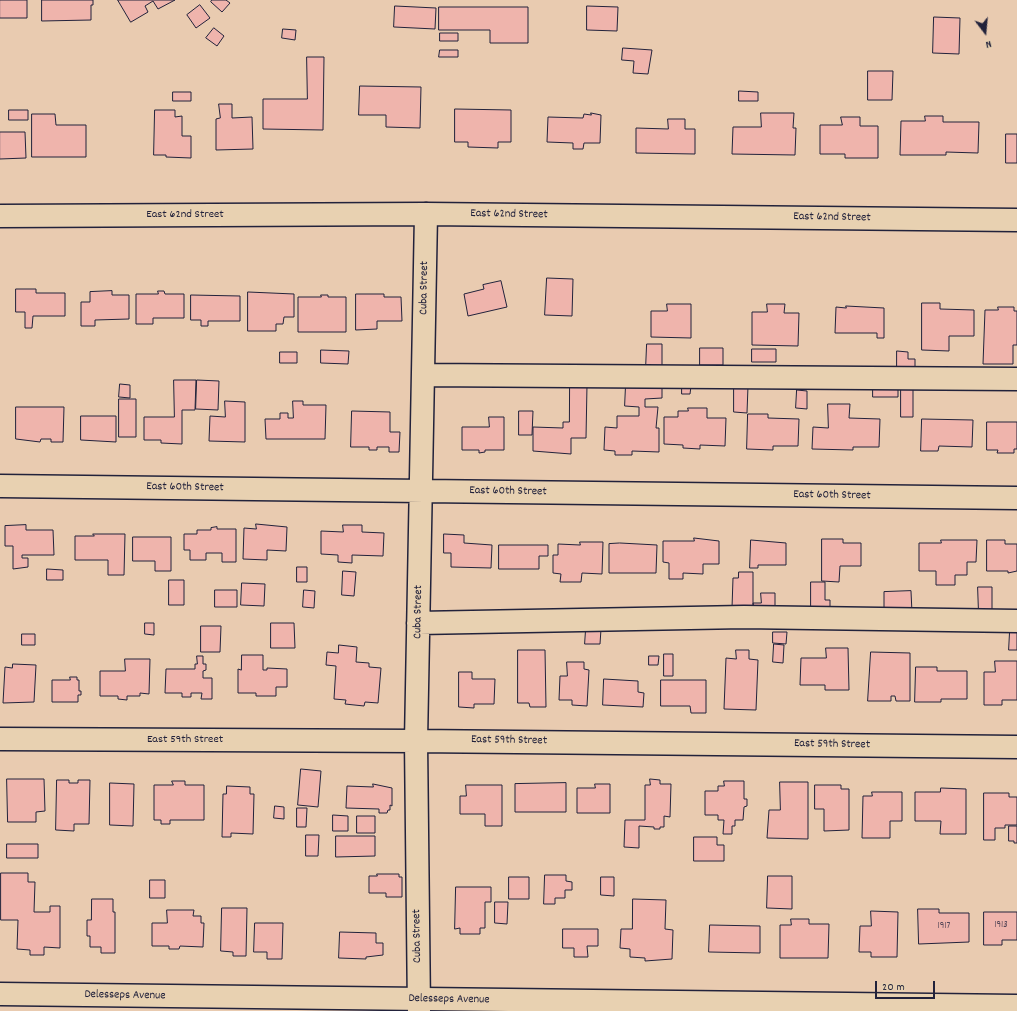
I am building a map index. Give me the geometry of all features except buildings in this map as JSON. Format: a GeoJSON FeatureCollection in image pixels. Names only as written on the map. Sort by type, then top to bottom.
{"type":"FeatureCollection","features":[{"type":"Feature","properties":{"kind":"street","name":"East 62nd Street"},"geometry":{"type":"LineString","coordinates":[[0,216],[426,214],[1017,220]]}},
{"type":"Feature","properties":{"kind":"street","name":"Cuba Street"},"geometry":{"type":"LineString","coordinates":[[419,1005],[416,740],[426,214]]}},
{"type":"Feature","properties":{"kind":"street"},"geometry":{"type":"LineString","coordinates":[[423,376],[1017,379]]}},
{"type":"Feature","properties":{"kind":"street","name":"East 60th Street"},"geometry":{"type":"LineString","coordinates":[[0,486],[1017,498]]}},
{"type":"Feature","properties":{"kind":"street"},"geometry":{"type":"LineString","coordinates":[[418,623],[744,618],[1017,621]]}},
{"type":"Feature","properties":{"kind":"street","name":"East 59th Street"},"geometry":{"type":"LineString","coordinates":[[0,739],[416,740],[1017,747]]}},
{"type":"Feature","properties":{"kind":"street","name":"Delesseps Avenue"},"geometry":{"type":"LineString","coordinates":[[0,994],[419,1005],[914,1008],[1017,1006]]}}]}
